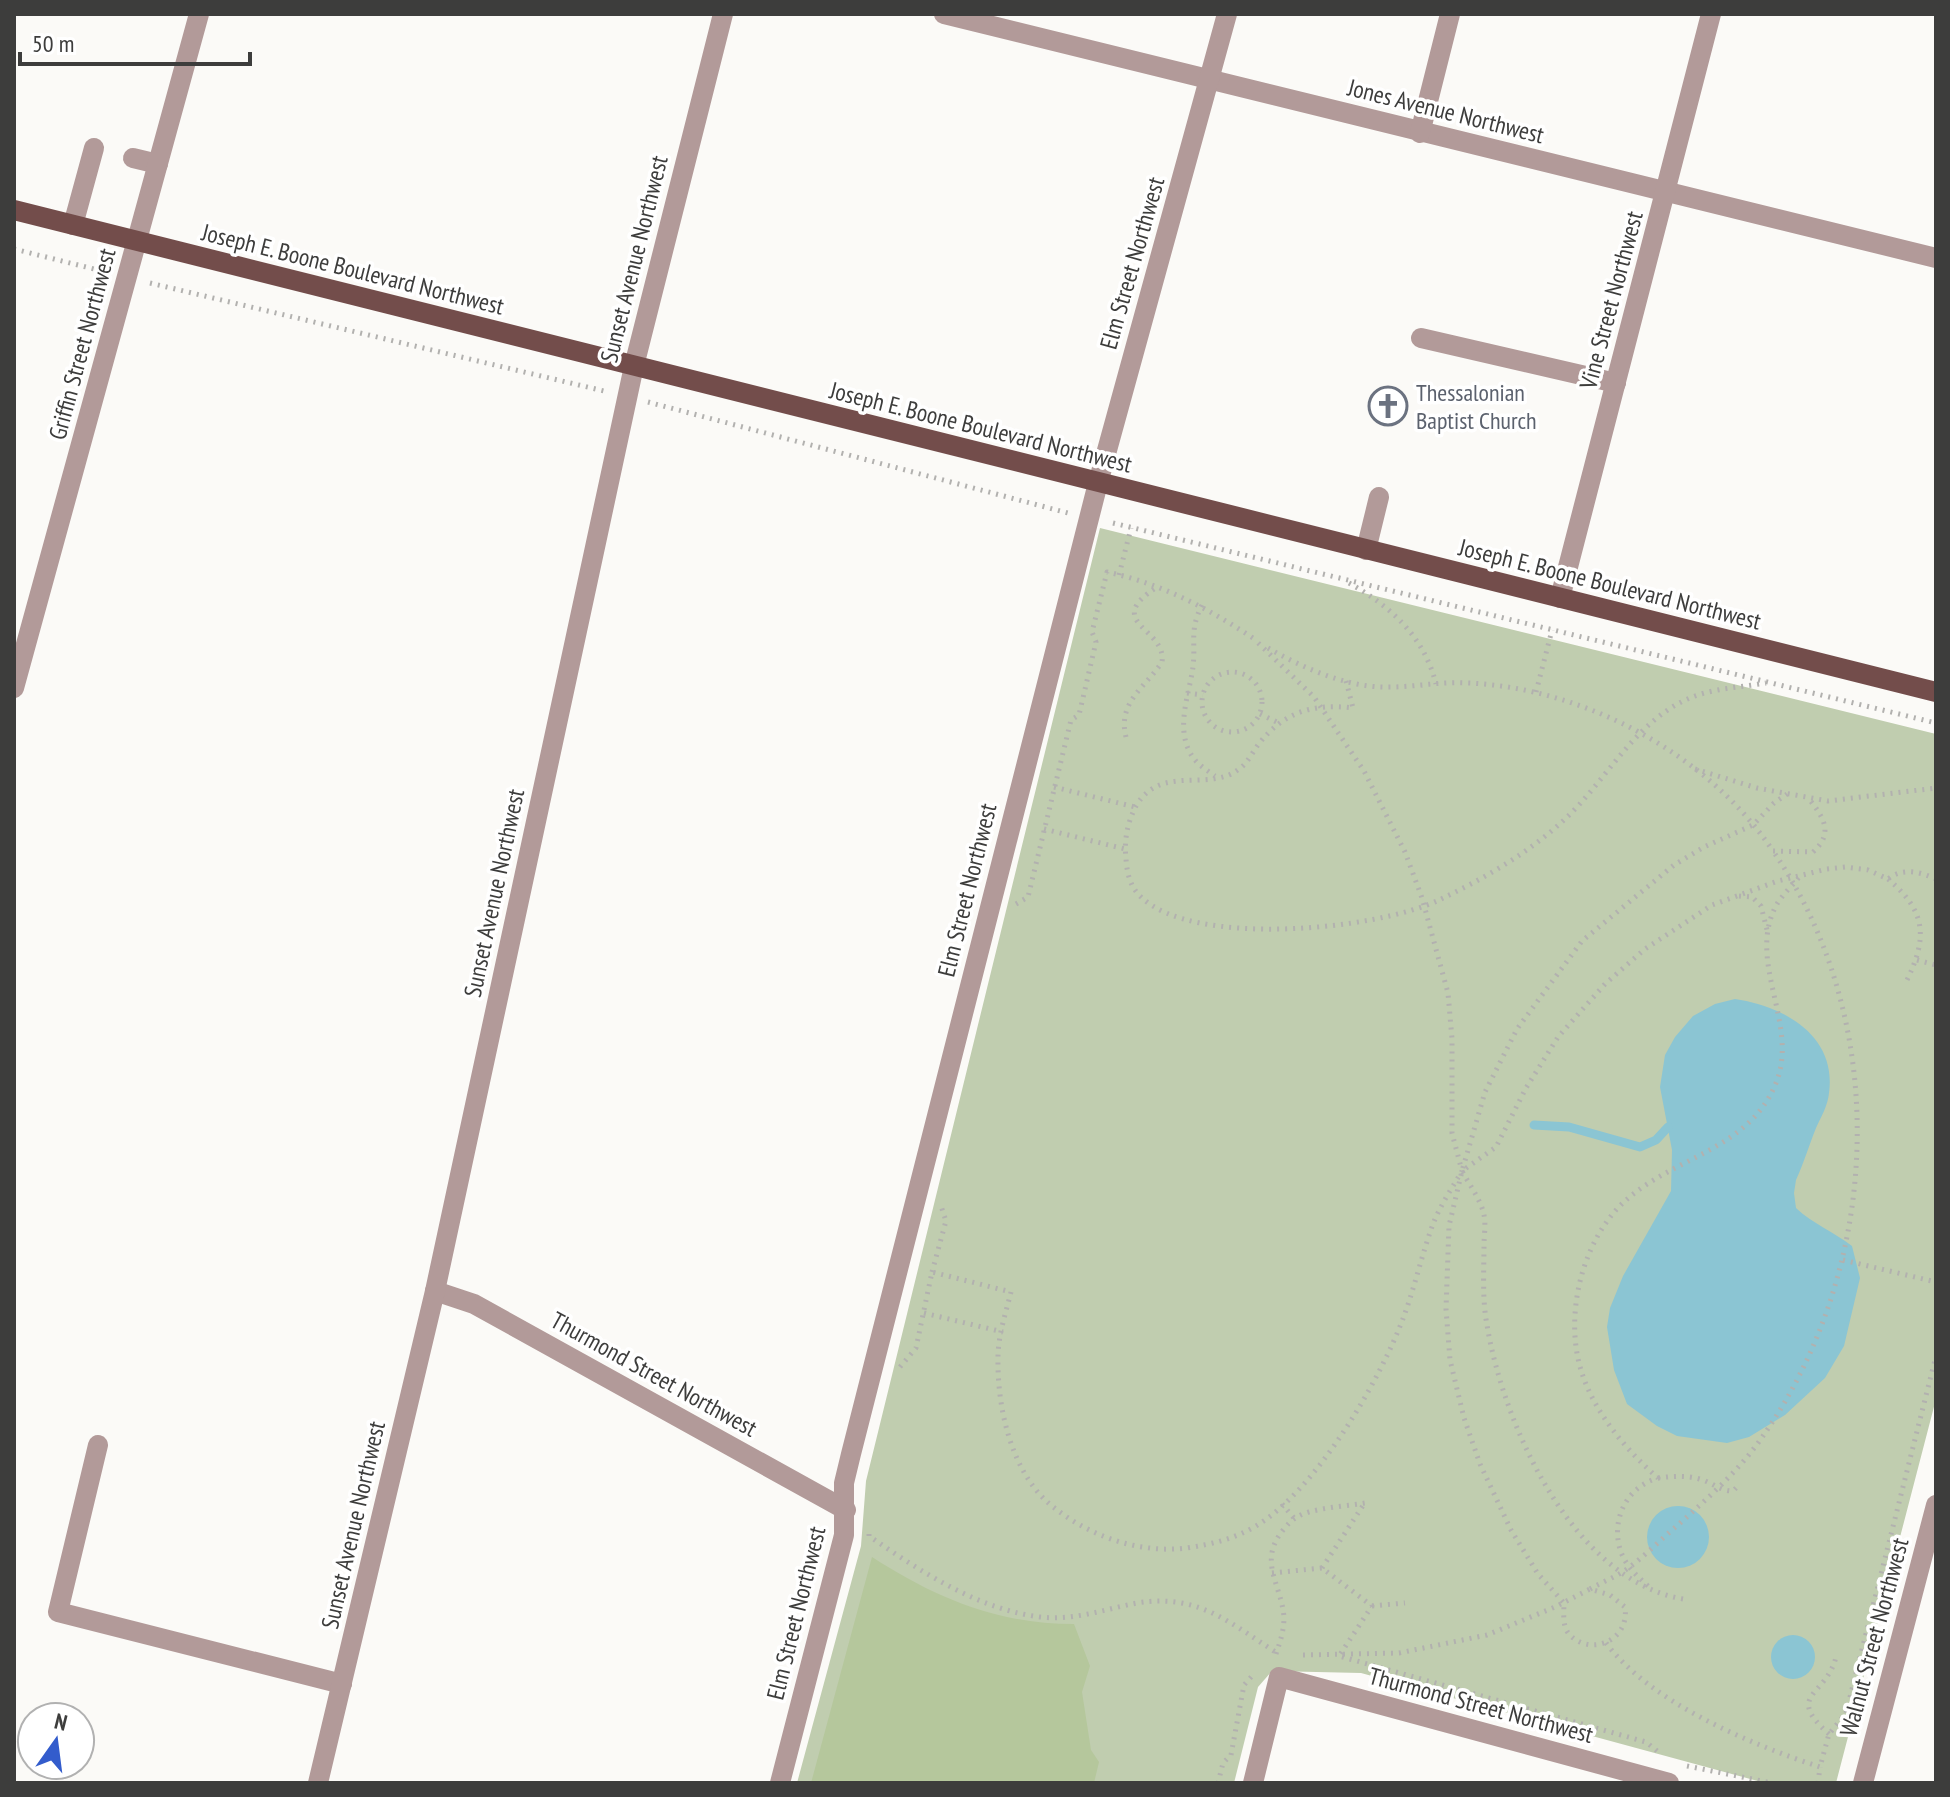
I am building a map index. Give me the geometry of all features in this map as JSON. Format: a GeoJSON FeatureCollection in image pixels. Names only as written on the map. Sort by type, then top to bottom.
{"type":"FeatureCollection","features":[{"type":"Feature","properties":{"kind":"main road","name":"Joseph E. Boone Boulevard Northwest"},"geometry":{"type":"LineString","coordinates":[[14,210],[1936,692]]}},
{"type":"Feature","properties":{"kind":"street","name":"Griffin Street Northwest"},"geometry":{"type":"LineString","coordinates":[[15,682],[199,14]]}},
{"type":"Feature","properties":{"kind":"street","name":"Sunset Avenue Northwest"},"geometry":{"type":"LineString","coordinates":[[318,1783],[435,1291],[634,366],[723,14]]}},
{"type":"Feature","properties":{"kind":"street","name":"Jones Avenue Northwest"},"geometry":{"type":"LineString","coordinates":[[944,14],[1936,258]]}},
{"type":"Feature","properties":{"kind":"street","name":"Elm Street Northwest"},"geometry":{"type":"LineString","coordinates":[[780,1783],[844,1535],[844,1483],[1098,483],[1227,14]]}},
{"type":"Feature","properties":{"kind":"street"},"geometry":{"type":"LineString","coordinates":[[1420,133],[1450,14]]}},
{"type":"Feature","properties":{"kind":"street","name":"Vine Street Northwest"},"geometry":{"type":"LineString","coordinates":[[1560,598],[1711,14]]}},
{"type":"Feature","properties":{"kind":"street"},"geometry":{"type":"LineString","coordinates":[[73,225],[94,148]]}},
{"type":"Feature","properties":{"kind":"street"},"geometry":{"type":"LineString","coordinates":[[133,158],[158,164]]}},
{"type":"Feature","properties":{"kind":"street"},"geometry":{"type":"LineString","coordinates":[[1421,338],[1616,383]]}},
{"type":"Feature","properties":{"kind":"street"},"geometry":{"type":"LineString","coordinates":[[1366,550],[1379,497]]}},
{"type":"Feature","properties":{"kind":"street","name":"Thurmond Street Northwest"},"geometry":{"type":"LineString","coordinates":[[435,1291],[474,1304],[846,1510]]}},
{"type":"Feature","properties":{"kind":"street"},"geometry":{"type":"LineString","coordinates":[[98,1445],[58,1612],[342,1684]]}},
{"type":"Feature","properties":{"kind":"street","name":"Walnut Street Northwest"},"geometry":{"type":"LineString","coordinates":[[1863,1783],[1936,1505]]}},
{"type":"Feature","properties":{"kind":"street","name":"Thurmond Street Northwest"},"geometry":{"type":"LineString","coordinates":[[1253,1783],[1279,1677],[1669,1783]]}},
{"type":"Feature","properties":{"kind":"path"},"geometry":{"type":"LineString","coordinates":[[14,249],[97,270]]}},
{"type":"Feature","properties":{"kind":"path"},"geometry":{"type":"LineString","coordinates":[[147,283],[593,389]]}},
{"type":"Feature","properties":{"kind":"path"},"geometry":{"type":"LineString","coordinates":[[654,404],[1042,506]]}},
{"type":"Feature","properties":{"kind":"path"},"geometry":{"type":"LineString","coordinates":[[1113,523],[1936,723]]}},
{"type":"Feature","properties":{"kind":"path"},"geometry":{"type":"LineString","coordinates":[[1119,575],[1131,528]]}},
{"type":"Feature","properties":{"kind":"path"},"geometry":{"type":"LineString","coordinates":[[1010,907],[1028,897],[1071,720],[1079,715],[1096,642],[1092,632],[1107,572],[1158,587],[1202,605],[1254,639],[1310,669],[1346,681],[1380,687],[1466,682],[1517,687],[1599,712],[1640,734],[1691,767],[1737,806],[1753,825],[1785,869],[1816,930],[1832,971],[1845,1016],[1853,1065],[1857,1130],[1853,1201],[1843,1260],[1827,1311],[1799,1376],[1765,1434],[1721,1487],[1626,1570],[1564,1603],[1487,1635],[1399,1653],[1301,1655]]}},
{"type":"Feature","properties":{"kind":"path"},"geometry":{"type":"LineString","coordinates":[[1341,579],[1377,599],[1393,612],[1426,653],[1436,684]]}},
{"type":"Feature","properties":{"kind":"path"},"geometry":{"type":"LineString","coordinates":[[1126,737],[1123,727],[1127,706],[1162,662],[1161,647],[1138,623],[1134,614],[1136,605],[1143,597],[1158,587]]}},
{"type":"Feature","properties":{"kind":"path"},"geometry":{"type":"LineString","coordinates":[[1202,605],[1193,624],[1193,669],[1184,721],[1187,742],[1194,759],[1215,777]]}},
{"type":"Feature","properties":{"kind":"path"},"geometry":{"type":"LineString","coordinates":[[1536,692],[1552,630]]}},
{"type":"Feature","properties":{"kind":"path"},"geometry":{"type":"LineString","coordinates":[[1254,639],[1302,682],[1320,705],[1381,801],[1405,852],[1424,905],[1448,993],[1452,1039],[1452,1133],[1462,1171],[1484,1213],[1486,1322],[1512,1419],[1534,1468],[1575,1526],[1604,1557],[1635,1582],[1652,1591],[1683,1599]]}},
{"type":"Feature","properties":{"kind":"path"},"geometry":{"type":"LineString","coordinates":[[1233,672],[1243,674],[1258,686],[1263,705],[1260,714],[1255,722],[1238,732],[1219,729],[1205,715],[1203,695],[1214,678],[1233,672]]}},
{"type":"Feature","properties":{"kind":"path"},"geometry":{"type":"LineString","coordinates":[[1346,681],[1353,708],[1320,705],[1303,709],[1263,738],[1241,768],[1230,775],[1180,779],[1154,787],[1144,796],[1135,807],[1128,825],[1125,849],[1129,880],[1139,896],[1155,908],[1202,923],[1238,928],[1308,930],[1352,923],[1424,905],[1465,887],[1532,848],[1592,793],[1655,718],[1696,695],[1771,683]]}},
{"type":"Feature","properties":{"kind":"path"},"geometry":{"type":"LineString","coordinates":[[1187,693],[1203,695]]}},
{"type":"Feature","properties":{"kind":"path"},"geometry":{"type":"LineString","coordinates":[[1260,714],[1282,724]]}},
{"type":"Feature","properties":{"kind":"path"},"geometry":{"type":"LineString","coordinates":[[1691,767],[1722,778],[1828,801],[1936,788]]}},
{"type":"Feature","properties":{"kind":"path"},"geometry":{"type":"LineString","coordinates":[[1054,787],[1135,807]]}},
{"type":"Feature","properties":{"kind":"path"},"geometry":{"type":"LineString","coordinates":[[1590,1589],[1610,1595],[1625,1607],[1624,1627],[1615,1639],[1606,1643],[1579,1641],[1568,1633],[1564,1623],[1564,1603],[1538,1574],[1511,1530],[1480,1464],[1464,1418],[1450,1360],[1446,1309],[1449,1226],[1462,1171],[1485,1092],[1517,1029],[1582,941],[1674,865],[1704,847],[1753,825],[1787,794]]}},
{"type":"Feature","properties":{"kind":"path"},"geometry":{"type":"LineString","coordinates":[[1773,851],[1813,852],[1822,844],[1825,830],[1821,815],[1809,799]]}},
{"type":"Feature","properties":{"kind":"path"},"geometry":{"type":"LineString","coordinates":[[1044,829],[1125,849]]}},
{"type":"Feature","properties":{"kind":"path"},"geometry":{"type":"LineString","coordinates":[[896,1381],[899,1367],[916,1348],[932,1272],[1011,1292],[997,1354],[1003,1407],[1013,1447],[1042,1498],[1080,1525],[1105,1537],[1139,1547],[1177,1549],[1234,1537],[1258,1524],[1312,1476],[1341,1437],[1390,1350],[1433,1223],[1462,1171],[1496,1147],[1551,1048],[1605,984],[1645,949],[1712,905],[1801,875],[1845,867],[1868,870],[1888,879],[1902,891],[1917,915],[1920,950],[1907,980]]}},
{"type":"Feature","properties":{"kind":"path"},"geometry":{"type":"LineString","coordinates":[[1888,879],[1894,874],[1908,871],[1936,879]]}},
{"type":"Feature","properties":{"kind":"path"},"geometry":{"type":"LineString","coordinates":[[1658,1478],[1639,1461],[1596,1406],[1581,1370],[1575,1327],[1580,1281],[1587,1258],[1625,1201],[1659,1176],[1726,1143],[1741,1130],[1776,1084],[1783,1048],[1766,954],[1768,936],[1777,904],[1801,875]]}},
{"type":"Feature","properties":{"kind":"path"},"geometry":{"type":"LineString","coordinates":[[1734,896],[1752,897],[1761,906],[1768,936]]}},
{"type":"Feature","properties":{"kind":"path"},"geometry":{"type":"LineString","coordinates":[[1917,960],[1936,965]]}},
{"type":"Feature","properties":{"kind":"path"},"geometry":{"type":"LineString","coordinates":[[1843,1260],[1936,1282]]}},
{"type":"Feature","properties":{"kind":"path"},"geometry":{"type":"LineString","coordinates":[[924,1313],[1003,1332]]}},
{"type":"Feature","properties":{"kind":"path"},"geometry":{"type":"LineString","coordinates":[[1818,1783],[1829,1734],[1846,1713],[1936,1356]]}},
{"type":"Feature","properties":{"kind":"path"},"geometry":{"type":"LineString","coordinates":[[1652,1591],[1625,1560],[1616,1530],[1624,1503],[1647,1481],[1658,1478],[1692,1477],[1725,1491],[1733,1491],[1740,1484]]}},
{"type":"Feature","properties":{"kind":"path"},"geometry":{"type":"LineString","coordinates":[[1276,1653],[1283,1634],[1284,1617],[1270,1561],[1281,1532],[1294,1518],[1311,1511],[1365,1503],[1322,1568]]}},
{"type":"Feature","properties":{"kind":"path"},"geometry":{"type":"LineString","coordinates":[[1282,1504],[1294,1518]]}},
{"type":"Feature","properties":{"kind":"path"},"geometry":{"type":"LineString","coordinates":[[869,1525],[869,1536],[902,1559],[946,1584],[993,1605],[1041,1617],[1079,1616],[1137,1603],[1167,1600],[1219,1614],[1276,1653],[1289,1654]]}},
{"type":"Feature","properties":{"kind":"path"},"geometry":{"type":"LineString","coordinates":[[1272,1573],[1322,1568],[1372,1606],[1405,1603]]}},
{"type":"Feature","properties":{"kind":"path"},"geometry":{"type":"LineString","coordinates":[[1339,1656],[1372,1606]]}},
{"type":"Feature","properties":{"kind":"path"},"geometry":{"type":"LineString","coordinates":[[1606,1643],[1617,1658],[1683,1707],[1730,1732],[1820,1767]]}},
{"type":"Feature","properties":{"kind":"path"},"geometry":{"type":"LineString","coordinates":[[1339,1656],[1646,1742],[1663,1756]]}},
{"type":"Feature","properties":{"kind":"path"},"geometry":{"type":"LineString","coordinates":[[1829,1734],[1810,1716],[1807,1706],[1809,1699],[1833,1670],[1836,1657]]}},
{"type":"Feature","properties":{"kind":"path"},"geometry":{"type":"LineString","coordinates":[[1686,1766],[1772,1783]]}},
{"type":"Feature","properties":{"kind":"green space"},"geometry":{"type":"Polygon","coordinates":[[[1100,528],[1936,734],[1936,1399],[1836,1783],[1765,1783],[1361,1673],[1272,1671],[1258,1687],[1234,1783],[797,1783],[861,1546],[866,1481],[1100,528]]]}},
{"type":"Feature","properties":{"kind":"green space"},"geometry":{"type":"Polygon","coordinates":[[[872,1557],[920,1585],[968,1606],[1019,1619],[1074,1624],[1090,1666],[1082,1692],[1091,1750],[1099,1762],[1094,1783],[811,1783],[872,1557]]]}},
{"type":"Feature","properties":{"kind":"water"},"geometry":{"type":"Polygon","coordinates":[[[1735,999],[1771,1008],[1788,1017],[1803,1027],[1824,1055],[1829,1073],[1828,1097],[1796,1180],[1796,1208],[1852,1246],[1860,1278],[1844,1346],[1825,1378],[1785,1415],[1749,1437],[1727,1443],[1677,1436],[1627,1404],[1614,1370],[1607,1327],[1610,1308],[1623,1276],[1671,1191],[1672,1150],[1660,1087],[1665,1055],[1693,1016],[1715,1004],[1735,999]]]}},
{"type":"Feature","properties":{"kind":"water"},"geometry":{"type":"Polygon","coordinates":[[[1672,1506],[1684,1506],[1700,1515],[1707,1525],[1707,1549],[1700,1559],[1684,1568],[1672,1568],[1652,1554],[1647,1543],[1647,1531],[1661,1511],[1672,1506]]]}},
{"type":"Feature","properties":{"kind":"water"},"geometry":{"type":"Polygon","coordinates":[[[1793,1635],[1809,1641],[1815,1657],[1809,1673],[1793,1679],[1777,1673],[1771,1657],[1777,1641],[1793,1635]]]}},
{"type":"Feature","properties":{"kind":"waterway"},"geometry":{"type":"LineString","coordinates":[[1534,1125],[1569,1127],[1640,1147],[1656,1140],[1668,1127]]}},
{"type":"Feature","properties":{"kind":"place","name":"Thessalonian Baptist Church"},"geometry":{"type":"Point","coordinates":[1388,406]}}]}
